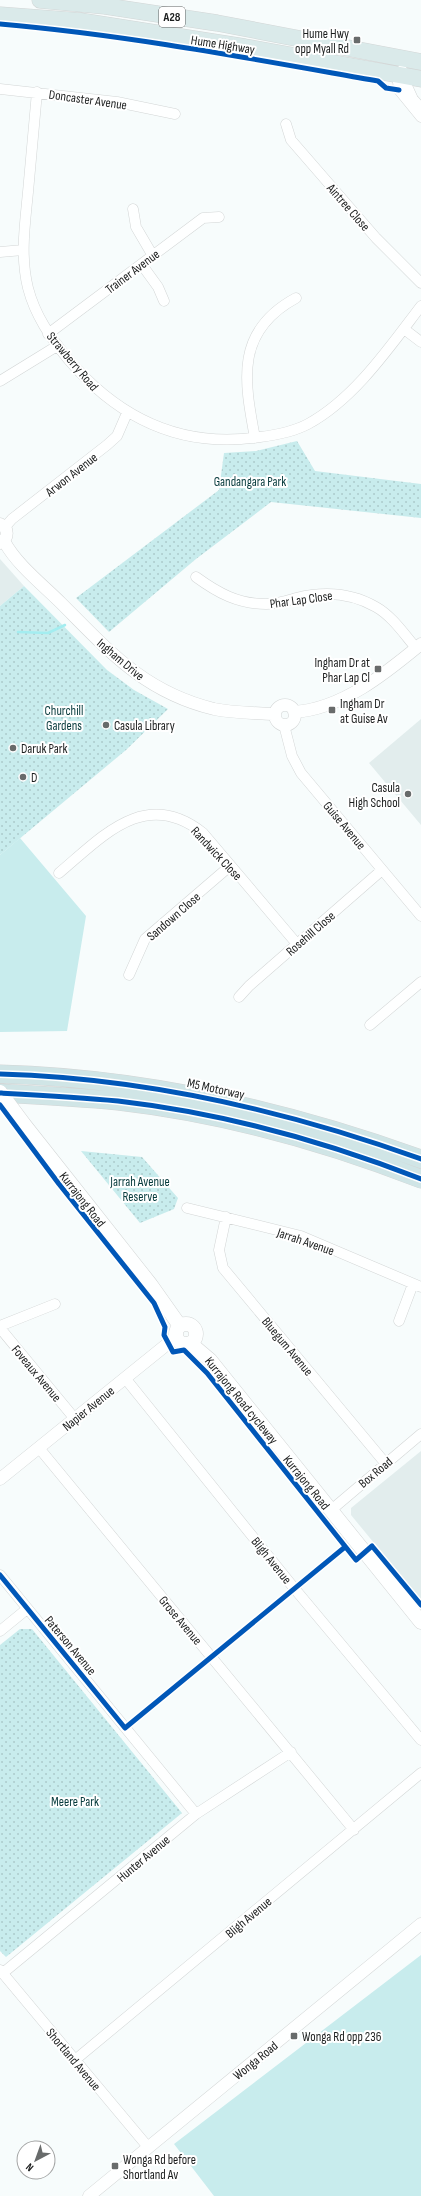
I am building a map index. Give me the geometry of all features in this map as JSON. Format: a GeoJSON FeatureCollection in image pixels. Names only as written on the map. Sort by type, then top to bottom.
{"type":"FeatureCollection","features":[{"type":"Feature","properties":{"kind":"highway","name":"Hume Highway"},"geometry":{"type":"LineString","coordinates":[[40,0],[105,6],[217,23],[421,62]]}},
{"type":"Feature","properties":{"kind":"highway","name":"Hume Highway"},"geometry":{"type":"LineString","coordinates":[[0,15],[95,24],[245,47],[402,75],[421,80]]}},
{"type":"Feature","properties":{"kind":"highway","name":"M5 Motorway"},"geometry":{"type":"LineString","coordinates":[[0,1074],[108,1081],[196,1095],[304,1121],[421,1160]]}},
{"type":"Feature","properties":{"kind":"highway"},"geometry":{"type":"LineString","coordinates":[[0,1092],[120,1102],[216,1117],[331,1147],[421,1179]]}},
{"type":"Feature","properties":{"kind":"main road","name":"Kurrajong Road"},"geometry":{"type":"LineString","coordinates":[[0,1092],[151,1285],[178,1332],[186,1324],[194,1328],[196,1336],[190,1343],[210,1360],[330,1511],[421,1622]]}},
{"type":"Feature","properties":{"kind":"street"},"geometry":{"type":"LineString","coordinates":[[403,58],[402,75],[398,82],[399,90],[421,118]]}},
{"type":"Feature","properties":{"kind":"street"},"geometry":{"type":"LineString","coordinates":[[402,75],[413,99],[421,108]]}},
{"type":"Feature","properties":{"kind":"street","name":"Doncaster Avenue"},"geometry":{"type":"LineString","coordinates":[[0,89],[117,102],[176,114]]}},
{"type":"Feature","properties":{"kind":"street","name":"Strawberry Road"},"geometry":{"type":"LineString","coordinates":[[37,92],[23,250],[32,301],[48,334],[57,346],[92,386],[127,413],[154,426],[200,438],[236,440],[292,431],[307,424],[338,404],[354,388],[404,329],[421,306]]}},
{"type":"Feature","properties":{"kind":"street","name":"Aintree Close"},"geometry":{"type":"LineString","coordinates":[[286,124],[292,140],[376,238],[421,282]]}},
{"type":"Feature","properties":{"kind":"street"},"geometry":{"type":"LineString","coordinates":[[133,209],[136,227],[153,256]]}},
{"type":"Feature","properties":{"kind":"street","name":"Trainer Avenue"},"geometry":{"type":"LineString","coordinates":[[48,334],[203,218],[219,218]]}},
{"type":"Feature","properties":{"kind":"street"},"geometry":{"type":"LineString","coordinates":[[0,252],[23,250]]}},
{"type":"Feature","properties":{"kind":"street"},"geometry":{"type":"LineString","coordinates":[[142,265],[158,287],[164,301]]}},
{"type":"Feature","properties":{"kind":"street"},"geometry":{"type":"LineString","coordinates":[[255,438],[246,384],[248,356],[254,342],[266,322],[282,305],[296,298]]}},
{"type":"Feature","properties":{"kind":"street"},"geometry":{"type":"LineString","coordinates":[[404,329],[421,342]]}},
{"type":"Feature","properties":{"kind":"street"},"geometry":{"type":"LineString","coordinates":[[0,381],[57,346]]}},
{"type":"Feature","properties":{"kind":"street","name":"Arwon Avenue"},"geometry":{"type":"LineString","coordinates":[[2,525],[12,519],[107,445],[117,436],[127,413]]}},
{"type":"Feature","properties":{"kind":"street"},"geometry":{"type":"LineString","coordinates":[[2,525],[7,533],[2,542]]}},
{"type":"Feature","properties":{"kind":"street","name":"Ingham Drive"},"geometry":{"type":"LineString","coordinates":[[2,542],[118,660],[136,674],[167,692],[214,709],[275,714]]}},
{"type":"Feature","properties":{"kind":"street","name":"Phar Lap Close"},"geometry":{"type":"LineString","coordinates":[[196,578],[228,598],[247,603],[281,603],[323,593],[336,593],[351,596],[377,607],[418,646]]}},
{"type":"Feature","properties":{"kind":"street"},"geometry":{"type":"LineString","coordinates":[[294,712],[316,708],[360,689],[379,678],[418,646]]}},
{"type":"Feature","properties":{"kind":"street"},"geometry":{"type":"LineString","coordinates":[[282,706],[290,707],[294,712],[294,718],[292,723],[284,725],[277,722],[275,714],[277,709],[282,706]]}},
{"type":"Feature","properties":{"kind":"street","name":"Guise Avenue"},"geometry":{"type":"LineString","coordinates":[[284,725],[292,756],[301,773],[421,916]]}},
{"type":"Feature","properties":{"kind":"street","name":"Randwick Close"},"geometry":{"type":"LineString","coordinates":[[59,874],[116,826],[128,819],[151,814],[175,817],[194,826],[203,833],[297,944]]}},
{"type":"Feature","properties":{"kind":"street","name":"Sandown Close"},"geometry":{"type":"LineString","coordinates":[[129,976],[145,939],[230,866]]}},
{"type":"Feature","properties":{"kind":"street","name":"Rosehill Close"},"geometry":{"type":"LineString","coordinates":[[239,998],[297,944],[382,870]]}},
{"type":"Feature","properties":{"kind":"street"},"geometry":{"type":"LineString","coordinates":[[370,1025],[421,982]]}},
{"type":"Feature","properties":{"kind":"street","name":"Jarrah Avenue"},"geometry":{"type":"LineString","coordinates":[[187,1208],[306,1238],[417,1285]]}},
{"type":"Feature","properties":{"kind":"street","name":"Bluegum Avenue"},"geometry":{"type":"LineString","coordinates":[[226,1217],[219,1250],[220,1259],[226,1272],[386,1464]]}},
{"type":"Feature","properties":{"kind":"street"},"geometry":{"type":"LineString","coordinates":[[399,1321],[417,1285]]}},
{"type":"Feature","properties":{"kind":"street"},"geometry":{"type":"LineString","coordinates":[[0,1327],[55,1304]]}},
{"type":"Feature","properties":{"kind":"street","name":"Foveaux Avenue"},"geometry":{"type":"LineString","coordinates":[[0,1327],[75,1419]]}},
{"type":"Feature","properties":{"kind":"street","name":"Napier Avenue"},"geometry":{"type":"LineString","coordinates":[[0,1478],[125,1378],[178,1332]]}},
{"type":"Feature","properties":{"kind":"street","name":"Bligh Avenue"},"geometry":{"type":"LineString","coordinates":[[125,1378],[299,1594],[421,1740]]}},
{"type":"Feature","properties":{"kind":"street","name":"Box Road"},"geometry":{"type":"LineString","coordinates":[[330,1511],[421,1434]]}},
{"type":"Feature","properties":{"kind":"street","name":"Grose Avenue"},"geometry":{"type":"LineString","coordinates":[[39,1448],[354,1830]]}},
{"type":"Feature","properties":{"kind":"street","name":"Paterson Avenue"},"geometry":{"type":"LineString","coordinates":[[0,1575],[196,1814]]}},
{"type":"Feature","properties":{"kind":"street"},"geometry":{"type":"LineString","coordinates":[[0,1631],[27,1609]]}},
{"type":"Feature","properties":{"kind":"street","name":"Hunter Avenue"},"geometry":{"type":"LineString","coordinates":[[1,1971],[196,1814],[291,1752]]}},
{"type":"Feature","properties":{"kind":"street","name":"Bligh Avenue"},"geometry":{"type":"LineString","coordinates":[[75,2060],[421,1774]]}},
{"type":"Feature","properties":{"kind":"street","name":"Wonga Road"},"geometry":{"type":"LineString","coordinates":[[89,2196],[421,1924]]}},
{"type":"Feature","properties":{"kind":"street","name":"Shortland Avenue"},"geometry":{"type":"LineString","coordinates":[[1,1971],[148,2147]]}},
{"type":"Feature","properties":{"kind":"shaded area"},"geometry":{"type":"Polygon","coordinates":[[[0,559],[24,586],[0,606],[0,559]]]}},
{"type":"Feature","properties":{"kind":"shaded area","name":"Casula High School"},"geometry":{"type":"Polygon","coordinates":[[[421,719],[421,825],[369,763],[421,719]]]}},
{"type":"Feature","properties":{"kind":"shaded area"},"geometry":{"type":"Polygon","coordinates":[[[421,1451],[421,1600],[351,1515],[351,1508],[421,1451]]]}},
{"type":"Feature","properties":{"kind":"green space","name":"Gandangara Park"},"geometry":{"type":"Polygon","coordinates":[[[297,441],[315,471],[421,484],[421,518],[271,502],[196,559],[109,632],[76,598],[219,490],[224,453],[256,451],[297,441]]]}},
{"type":"Feature","properties":{"kind":"green space","name":"Churchill Gardens"},"geometry":{"type":"Polygon","coordinates":[[[24,586],[107,670],[134,690],[168,709],[126,750],[0,855],[0,606],[24,586]]]}},
{"type":"Feature","properties":{"kind":"green space"},"geometry":{"type":"Polygon","coordinates":[[[20,838],[86,916],[67,1031],[0,1032],[0,855],[20,838]]]}},
{"type":"Feature","properties":{"kind":"green space","name":"Jarrah Avenue Reserve"},"geometry":{"type":"Polygon","coordinates":[[[81,1151],[142,1157],[178,1198],[174,1209],[140,1223],[81,1151]]]}},
{"type":"Feature","properties":{"kind":"green space","name":"Meere Park"},"geometry":{"type":"Polygon","coordinates":[[[20,1629],[32,1629],[182,1813],[6,1957],[0,1951],[0,1645],[20,1629]]]}},
{"type":"Feature","properties":{"kind":"green space"},"geometry":{"type":"Polygon","coordinates":[[[421,1955],[421,2196],[214,2196],[174,2144],[421,1955]]]}},
{"type":"Feature","properties":{"kind":"waterway"},"geometry":{"type":"LineString","coordinates":[[18,632],[48,633],[65,625]]}},
{"type":"Feature","properties":{"kind":"cycle path"},"geometry":{"type":"LineString","coordinates":[[0,24],[95,34],[190,48],[378,81],[386,88],[399,90]]}},
{"type":"Feature","properties":{"kind":"cycle path"},"geometry":{"type":"LineString","coordinates":[[0,1074],[108,1082],[214,1100],[318,1126],[370,1141],[421,1159]]}},
{"type":"Feature","properties":{"kind":"cycle path"},"geometry":{"type":"LineString","coordinates":[[0,1093],[118,1101],[196,1113],[272,1130],[310,1141],[347,1152],[421,1179]]}},
{"type":"Feature","properties":{"kind":"cycle path","name":"Kurrajong Road cycleway"},"geometry":{"type":"LineString","coordinates":[[0,1105],[59,1184],[154,1303],[165,1327],[164,1335],[173,1352],[184,1350],[207,1373],[356,1560],[372,1546],[421,1605]]}},
{"type":"Feature","properties":{"kind":"cycle path"},"geometry":{"type":"LineString","coordinates":[[0,1575],[125,1728],[345,1547]]}},
{"type":"Feature","properties":{"kind":"place","name":"Hume Hwy opp Myall Rd"},"geometry":{"type":"Point","coordinates":[357,40]}},
{"type":"Feature","properties":{"kind":"place","name":"Ingham Dr at Phar Lap Cl"},"geometry":{"type":"Point","coordinates":[378,669]}},
{"type":"Feature","properties":{"kind":"place","name":"Ingham Dr at Guise Av"},"geometry":{"type":"Point","coordinates":[332,710]}},
{"type":"Feature","properties":{"kind":"place","name":"Casula Library"},"geometry":{"type":"Point","coordinates":[106,725]}},
{"type":"Feature","properties":{"kind":"place","name":"Daruk Park"},"geometry":{"type":"Point","coordinates":[13,748]}},
{"type":"Feature","properties":{"kind":"place","name":"D"},"geometry":{"type":"Point","coordinates":[23,777]}},
{"type":"Feature","properties":{"kind":"place","name":"Casula High School"},"geometry":{"type":"Point","coordinates":[408,794]}},
{"type":"Feature","properties":{"kind":"place","name":"Wonga Rd opp 236"},"geometry":{"type":"Point","coordinates":[294,2036]}},
{"type":"Feature","properties":{"kind":"place","name":"Wonga Rd before Shortland Av"},"geometry":{"type":"Point","coordinates":[115,2166]}}]}
